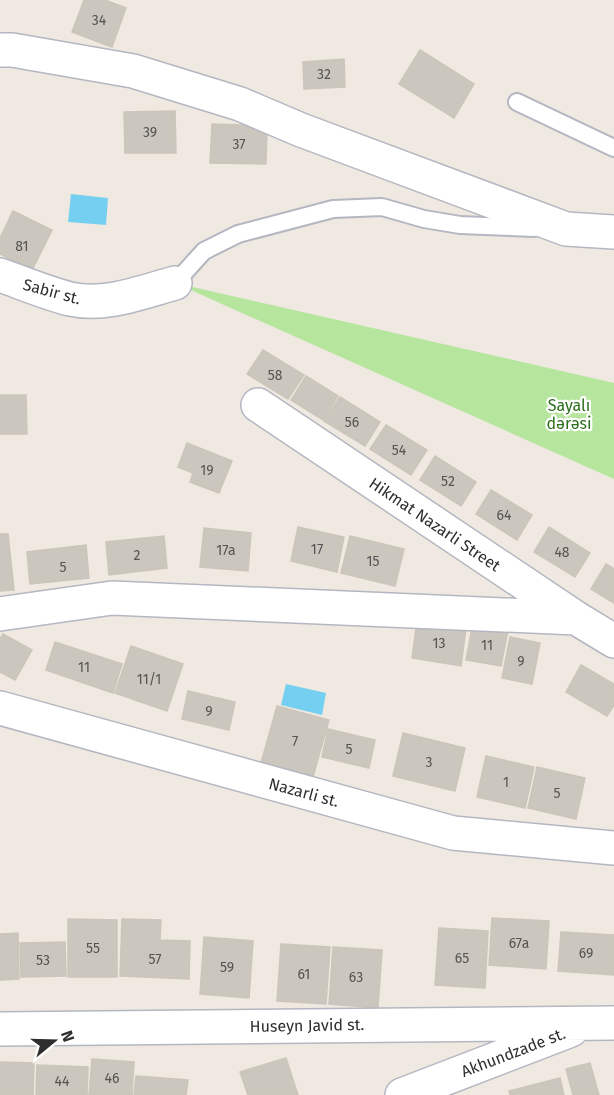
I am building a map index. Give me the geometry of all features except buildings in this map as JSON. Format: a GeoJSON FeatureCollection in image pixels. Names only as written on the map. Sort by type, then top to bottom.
{"type":"FeatureCollection","features":[{"type":"Feature","properties":{"kind":"street"},"geometry":{"type":"LineString","coordinates":[[0,50],[12,50],[133,71],[240,104],[301,130],[566,229],[614,232]]}},
{"type":"Feature","properties":{"kind":"street","name":"Sabir st."},"geometry":{"type":"LineString","coordinates":[[0,275],[72,299],[89,300],[115,299],[175,283]]}},
{"type":"Feature","properties":{"kind":"street","name":"Hikmat Nazarli Street"},"geometry":{"type":"LineString","coordinates":[[258,405],[576,618],[614,641]]}},
{"type":"Feature","properties":{"kind":"street"},"geometry":{"type":"LineString","coordinates":[[0,614],[112,598],[576,618]]}},
{"type":"Feature","properties":{"kind":"street","name":"Nazarli st."},"geometry":{"type":"LineString","coordinates":[[0,708],[453,833],[614,848]]}},
{"type":"Feature","properties":{"kind":"street","name":"Huseyn Javid st."},"geometry":{"type":"LineString","coordinates":[[0,1029],[602,1022]]}},
{"type":"Feature","properties":{"kind":"street","name":"Akhundzade st."},"geometry":{"type":"LineString","coordinates":[[402,1095],[602,1022]]}},
{"type":"Feature","properties":{"kind":"lane"},"geometry":{"type":"LineString","coordinates":[[517,102],[614,148]]}},
{"type":"Feature","properties":{"kind":"lane"},"geometry":{"type":"LineString","coordinates":[[175,283],[204,251],[238,234],[333,209],[382,207],[424,219],[460,225],[566,229]]}},
{"type":"Feature","properties":{"kind":"green space","name":"Sayalı dərəsi"},"geometry":{"type":"Polygon","coordinates":[[[175,283],[614,383],[614,479],[175,283]]]}},
{"type":"Feature","properties":{"kind":"water"},"geometry":{"type":"Polygon","coordinates":[[[71,194],[108,198],[106,225],[68,222],[71,194]]]}},
{"type":"Feature","properties":{"kind":"water"},"geometry":{"type":"Polygon","coordinates":[[[286,684],[326,693],[322,715],[281,705],[286,684]]]}}]}
